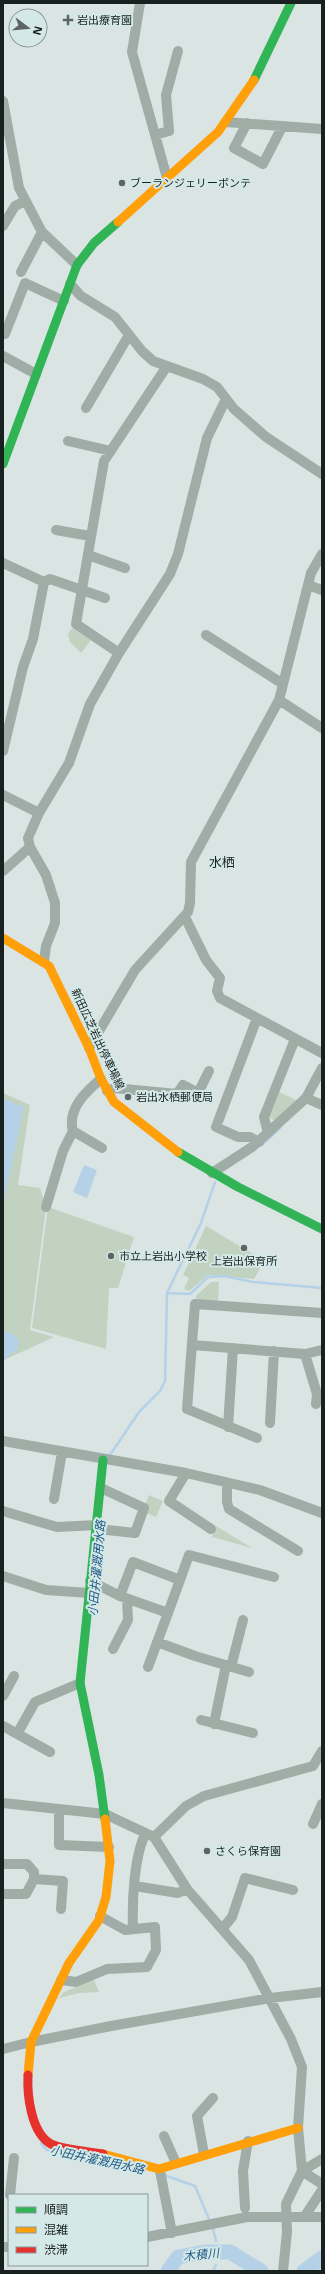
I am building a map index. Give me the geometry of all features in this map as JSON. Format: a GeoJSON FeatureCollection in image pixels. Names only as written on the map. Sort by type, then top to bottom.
{"type":"FeatureCollection","features":[{"type":"Feature","properties":{"kind":"street"},"geometry":{"type":"LineString","coordinates":[[140,3],[132,52],[167,178]]}},
{"type":"Feature","properties":{"kind":"street"},"geometry":{"type":"LineString","coordinates":[[3,464],[77,265],[94,244],[218,132],[249,89],[291,3]]}},
{"type":"Feature","properties":{"kind":"street"},"geometry":{"type":"LineString","coordinates":[[155,135],[169,131],[166,95],[178,51]]}},
{"type":"Feature","properties":{"kind":"street"},"geometry":{"type":"LineString","coordinates":[[3,100],[5,121],[19,188],[42,232],[77,265]]}},
{"type":"Feature","properties":{"kind":"street"},"geometry":{"type":"LineString","coordinates":[[226,122],[322,129]]}},
{"type":"Feature","properties":{"kind":"street"},"geometry":{"type":"LineString","coordinates":[[246,123],[234,148],[263,164],[282,127]]}},
{"type":"Feature","properties":{"kind":"street"},"geometry":{"type":"LineString","coordinates":[[5,220],[15,206],[25,201]]}},
{"type":"Feature","properties":{"kind":"street"},"geometry":{"type":"LineString","coordinates":[[21,272],[42,232]]}},
{"type":"Feature","properties":{"kind":"street"},"geometry":{"type":"LineString","coordinates":[[5,334],[25,283],[64,301]]}},
{"type":"Feature","properties":{"kind":"street"},"geometry":{"type":"LineString","coordinates":[[70,284],[81,296],[115,316],[142,351],[154,361],[203,379],[217,388],[234,409],[266,437],[322,474]]}},
{"type":"Feature","properties":{"kind":"street"},"geometry":{"type":"LineString","coordinates":[[86,408],[129,335]]}},
{"type":"Feature","properties":{"kind":"street"},"geometry":{"type":"LineString","coordinates":[[3,356],[36,374]]}},
{"type":"Feature","properties":{"kind":"street"},"geometry":{"type":"LineString","coordinates":[[119,653],[76,624],[90,536],[104,461],[166,366]]}},
{"type":"Feature","properties":{"kind":"street"},"geometry":{"type":"LineString","coordinates":[[44,961],[46,946],[55,922],[55,904],[46,875],[30,847],[28,838],[40,813],[69,763],[90,704],[119,653],[170,574],[178,554],[208,438],[226,399]]}},
{"type":"Feature","properties":{"kind":"street"},"geometry":{"type":"LineString","coordinates":[[68,441],[111,451]]}},
{"type":"Feature","properties":{"kind":"street"},"geometry":{"type":"LineString","coordinates":[[56,530],[90,536]]}},
{"type":"Feature","properties":{"kind":"street"},"geometry":{"type":"LineString","coordinates":[[90,1048],[135,970],[184,917],[190,903],[191,862],[279,700],[311,573],[322,554]]}},
{"type":"Feature","properties":{"kind":"street"},"geometry":{"type":"LineString","coordinates":[[88,555],[125,568]]}},
{"type":"Feature","properties":{"kind":"street"},"geometry":{"type":"LineString","coordinates":[[3,564],[44,582]]}},
{"type":"Feature","properties":{"kind":"street"},"geometry":{"type":"LineString","coordinates":[[44,582],[50,579],[105,598]]}},
{"type":"Feature","properties":{"kind":"street"},"geometry":{"type":"LineString","coordinates":[[3,751],[24,667],[33,639],[44,582]]}},
{"type":"Feature","properties":{"kind":"street"},"geometry":{"type":"LineString","coordinates":[[308,585],[322,590]]}},
{"type":"Feature","properties":{"kind":"street"},"geometry":{"type":"LineString","coordinates":[[206,635],[283,684]]}},
{"type":"Feature","properties":{"kind":"street"},"geometry":{"type":"LineString","coordinates":[[279,700],[322,728]]}},
{"type":"Feature","properties":{"kind":"street"},"geometry":{"type":"LineString","coordinates":[[3,795],[40,813]]}},
{"type":"Feature","properties":{"kind":"street"},"geometry":{"type":"LineString","coordinates":[[3,871],[30,847]]}},
{"type":"Feature","properties":{"kind":"street"},"geometry":{"type":"LineString","coordinates":[[184,917],[206,960],[220,978],[217,991],[220,998],[322,1053]]}},
{"type":"Feature","properties":{"kind":"street","name":"新田広芝岩出停車場線"},"geometry":{"type":"LineString","coordinates":[[3,938],[44,961],[57,979],[90,1048],[107,1091],[114,1102],[131,1118],[180,1154],[212,1173],[322,1230]]}},
{"type":"Feature","properties":{"kind":"street"},"geometry":{"type":"LineString","coordinates":[[257,1018],[216,1127],[238,1137],[250,1137],[259,1142]]}},
{"type":"Feature","properties":{"kind":"street"},"geometry":{"type":"LineString","coordinates":[[268,1133],[264,1117],[295,1039]]}},
{"type":"Feature","properties":{"kind":"street"},"geometry":{"type":"LineString","coordinates":[[212,1173],[259,1142],[309,1099],[322,1068]]}},
{"type":"Feature","properties":{"kind":"street"},"geometry":{"type":"LineString","coordinates":[[107,1091],[114,1088],[177,1094],[183,1085],[198,1093],[209,1071]]}},
{"type":"Feature","properties":{"kind":"street"},"geometry":{"type":"LineString","coordinates":[[101,1079],[90,1088],[75,1108],[70,1121],[73,1131],[102,1148]]}},
{"type":"Feature","properties":{"kind":"street"},"geometry":{"type":"LineString","coordinates":[[309,1099],[322,1105]]}},
{"type":"Feature","properties":{"kind":"street"},"geometry":{"type":"LineString","coordinates":[[46,1207],[63,1151],[73,1131]]}},
{"type":"Feature","properties":{"kind":"street"},"geometry":{"type":"LineString","coordinates":[[257,1438],[187,1409],[195,1304],[322,1313]]}},
{"type":"Feature","properties":{"kind":"street"},"geometry":{"type":"LineString","coordinates":[[192,1345],[305,1354],[322,1350]]}},
{"type":"Feature","properties":{"kind":"street"},"geometry":{"type":"LineString","coordinates":[[228,1427],[233,1348]]}},
{"type":"Feature","properties":{"kind":"street"},"geometry":{"type":"LineString","coordinates":[[270,1423],[274,1351]]}},
{"type":"Feature","properties":{"kind":"street"},"geometry":{"type":"LineString","coordinates":[[305,1354],[317,1394],[316,1404]]}},
{"type":"Feature","properties":{"kind":"street"},"geometry":{"type":"LineString","coordinates":[[3,1441],[107,1461],[186,1473],[260,1490],[322,1513]]}},
{"type":"Feature","properties":{"kind":"street"},"geometry":{"type":"LineString","coordinates":[[54,1499],[62,1452]]}},
{"type":"Feature","properties":{"kind":"street"},"geometry":{"type":"LineString","coordinates":[[107,1461],[102,1489],[99,1528],[90,1581],[80,1683],[99,1775],[109,1848],[110,1860],[104,1918],[69,1962],[31,2042],[28,2094],[32,2114],[41,2135],[51,2144],[120,2157],[160,2172],[176,2163],[204,2154],[298,2128]]}},
{"type":"Feature","properties":{"kind":"street"},"geometry":{"type":"LineString","coordinates":[[186,1473],[169,1501],[211,1529]]}},
{"type":"Feature","properties":{"kind":"street"},"geometry":{"type":"LineString","coordinates":[[227,1483],[227,1502],[229,1509],[298,1551]]}},
{"type":"Feature","properties":{"kind":"street"},"geometry":{"type":"LineString","coordinates":[[3,1511],[57,1527],[99,1528],[135,1533],[144,1508],[102,1489]]}},
{"type":"Feature","properties":{"kind":"street"},"geometry":{"type":"LineString","coordinates":[[148,1667],[189,1555],[274,1577]]}},
{"type":"Feature","properties":{"kind":"street"},"geometry":{"type":"LineString","coordinates":[[112,1649],[128,1620],[124,1597],[133,1562],[180,1580]]}},
{"type":"Feature","properties":{"kind":"street"},"geometry":{"type":"LineString","coordinates":[[3,1576],[46,1590],[89,1593]]}},
{"type":"Feature","properties":{"kind":"street"},"geometry":{"type":"LineString","coordinates":[[90,1581],[102,1588],[168,1613]]}},
{"type":"Feature","properties":{"kind":"street"},"geometry":{"type":"LineString","coordinates":[[214,1724],[228,1666],[243,1620]]}},
{"type":"Feature","properties":{"kind":"street"},"geometry":{"type":"LineString","coordinates":[[157,1642],[249,1672]]}},
{"type":"Feature","properties":{"kind":"street"},"geometry":{"type":"LineString","coordinates":[[3,1696],[14,1676]]}},
{"type":"Feature","properties":{"kind":"street"},"geometry":{"type":"LineString","coordinates":[[17,1734],[35,1702],[80,1683]]}},
{"type":"Feature","properties":{"kind":"street"},"geometry":{"type":"LineString","coordinates":[[201,1720],[253,1733]]}},
{"type":"Feature","properties":{"kind":"street"},"geometry":{"type":"LineString","coordinates":[[3,1726],[50,1752]]}},
{"type":"Feature","properties":{"kind":"street"},"geometry":{"type":"LineString","coordinates":[[133,1928],[132,1908],[140,1843],[186,1806],[204,1796],[313,1766],[321,1758]]}},
{"type":"Feature","properties":{"kind":"street"},"geometry":{"type":"LineString","coordinates":[[3,1803],[105,1814],[150,1835],[187,1888],[249,1960],[292,2039],[302,2067],[298,2128],[302,2171],[286,2204],[287,2232],[283,2271]]}},
{"type":"Feature","properties":{"kind":"street"},"geometry":{"type":"LineString","coordinates":[[313,1824],[322,1804]]}},
{"type":"Feature","properties":{"kind":"street"},"geometry":{"type":"LineString","coordinates":[[58,1809],[58,1845],[109,1848]]}},
{"type":"Feature","properties":{"kind":"street"},"geometry":{"type":"LineString","coordinates":[[3,1864],[27,1864],[34,1872],[34,1878],[26,1894],[3,1894]]}},
{"type":"Feature","properties":{"kind":"street"},"geometry":{"type":"LineString","coordinates":[[34,1878],[63,1881],[61,1909]]}},
{"type":"Feature","properties":{"kind":"street"},"geometry":{"type":"LineString","coordinates":[[223,1928],[232,1917],[245,1878],[293,1890]]}},
{"type":"Feature","properties":{"kind":"street"},"geometry":{"type":"LineString","coordinates":[[135,1886],[178,1893],[187,1888]]}},
{"type":"Feature","properties":{"kind":"street"},"geometry":{"type":"LineString","coordinates":[[61,1980],[76,1982],[107,1969],[147,1967],[156,1950],[155,1927],[125,1930],[104,1918]]}},
{"type":"Feature","properties":{"kind":"street"},"geometry":{"type":"LineString","coordinates":[[3,2049],[31,2042],[270,1998],[322,1992]]}},
{"type":"Feature","properties":{"kind":"street"},"geometry":{"type":"LineString","coordinates":[[204,2154],[197,2116],[213,2098]]}},
{"type":"Feature","properties":{"kind":"street"},"geometry":{"type":"LineString","coordinates":[[164,2136],[176,2163]]}},
{"type":"Feature","properties":{"kind":"street"},"geometry":{"type":"LineString","coordinates":[[245,2208],[244,2171],[248,2141]]}},
{"type":"Feature","properties":{"kind":"street"},"geometry":{"type":"LineString","coordinates":[[9,2194],[14,2158]]}},
{"type":"Feature","properties":{"kind":"street"},"geometry":{"type":"LineString","coordinates":[[302,2171],[322,2159]]}},
{"type":"Feature","properties":{"kind":"street"},"geometry":{"type":"LineString","coordinates":[[302,2171],[322,2184]]}},
{"type":"Feature","properties":{"kind":"street"},"geometry":{"type":"LineString","coordinates":[[160,2172],[172,2233]]}},
{"type":"Feature","properties":{"kind":"street"},"geometry":{"type":"LineString","coordinates":[[305,2216],[322,2190]]}},
{"type":"Feature","properties":{"kind":"street"},"geometry":{"type":"LineString","coordinates":[[148,2237],[247,2217],[322,2217]]}},
{"type":"Feature","properties":{"kind":"green space"},"geometry":{"type":"Polygon","coordinates":[[[72,628],[91,640],[81,653],[70,642],[68,634],[72,628]]]}},
{"type":"Feature","properties":{"kind":"green space"},"geometry":{"type":"Polygon","coordinates":[[[279,1092],[296,1100],[275,1121],[269,1117],[279,1092]]]}},
{"type":"Feature","properties":{"kind":"green space"},"geometry":{"type":"Polygon","coordinates":[[[3,1093],[30,1105],[18,1185],[40,1188],[46,1207],[30,1330],[54,1337],[4,1360],[3,1093]]]}},
{"type":"Feature","properties":{"kind":"green space"},"geometry":{"type":"Polygon","coordinates":[[[48,1207],[134,1237],[118,1288],[109,1288],[106,1349],[32,1328],[48,1207]]]}},
{"type":"Feature","properties":{"kind":"green space"},"geometry":{"type":"Polygon","coordinates":[[[206,1226],[253,1254],[251,1259],[262,1265],[254,1279],[208,1275],[189,1291],[184,1289],[189,1278],[183,1275],[206,1226]]]}},
{"type":"Feature","properties":{"kind":"green space"},"geometry":{"type":"Polygon","coordinates":[[[211,1282],[219,1282],[218,1302],[196,1301],[196,1296],[211,1282]]]}},
{"type":"Feature","properties":{"kind":"green space"},"geometry":{"type":"Polygon","coordinates":[[[149,1495],[163,1501],[156,1517],[146,1513],[145,1505],[149,1495]]]}},
{"type":"Feature","properties":{"kind":"green space"},"geometry":{"type":"Polygon","coordinates":[[[216,1526],[252,1548],[212,1537],[216,1526]]]}},
{"type":"Feature","properties":{"kind":"green space"},"geometry":{"type":"Polygon","coordinates":[[[94,1980],[99,1992],[79,1993],[59,1998],[64,1992],[94,1980]]]}},
{"type":"Feature","properties":{"kind":"water"},"geometry":{"type":"Polygon","coordinates":[[[3,1099],[24,1107],[3,1205],[3,1099]]]}},
{"type":"Feature","properties":{"kind":"water"},"geometry":{"type":"Polygon","coordinates":[[[84,1165],[97,1170],[87,1198],[73,1192],[84,1165]]]}},
{"type":"Feature","properties":{"kind":"water"},"geometry":{"type":"Polygon","coordinates":[[[3,1331],[13,1334],[19,1340],[17,1351],[13,1352],[4,1360],[3,1331]]]}},
{"type":"Feature","properties":{"kind":"waterway","name":"小田井灌漑用水路"},"geometry":{"type":"LineString","coordinates":[[262,1145],[280,1128]]}},
{"type":"Feature","properties":{"kind":"waterway","name":"小田井灌漑用水路"},"geometry":{"type":"LineString","coordinates":[[108,1458],[139,1412],[160,1391],[165,1381],[167,1293],[201,1223],[215,1182]]}},
{"type":"Feature","properties":{"kind":"waterway"},"geometry":{"type":"LineString","coordinates":[[167,1293],[190,1294],[208,1277],[224,1276],[253,1282],[322,1288]]}},
{"type":"Feature","properties":{"kind":"waterway","name":"小田井灌漑用水路"},"geometry":{"type":"LineString","coordinates":[[41,2143],[53,2153],[81,2157]]}},
{"type":"Feature","properties":{"kind":"waterway","name":"小田井灌漑用水路"},"geometry":{"type":"LineString","coordinates":[[164,2175],[195,2186],[209,2219]]}},
{"type":"Feature","properties":{"kind":"waterway","name":"小田井灌漑用水路"},"geometry":{"type":"LineString","coordinates":[[213,2229],[216,2241]]}},
{"type":"Feature","properties":{"kind":"waterway","name":"木積川"},"geometry":{"type":"LineString","coordinates":[[168,2271],[178,2257],[205,2252],[230,2252],[261,2271]]}},
{"type":"Feature","properties":{"kind":"waterway","name":"木積川"},"geometry":{"type":"LineString","coordinates":[[304,2271],[322,2258]]}},
{"type":"Feature","properties":{"kind":"waterway","name":"小田井灌漑用水路"},"geometry":{"type":"LineString","coordinates":[[213,2271],[216,2265]]}},
{"type":"Feature","properties":{"kind":"traffic: fast"},"geometry":{"type":"LineString","coordinates":[[254,80],[291,3]]}},
{"type":"Feature","properties":{"kind":"traffic: fast"},"geometry":{"type":"LineString","coordinates":[[3,464],[77,265],[94,243],[118,222]]}},
{"type":"Feature","properties":{"kind":"traffic: fast"},"geometry":{"type":"LineString","coordinates":[[178,1152],[238,1187],[322,1229]]}},
{"type":"Feature","properties":{"kind":"traffic: fast"},"geometry":{"type":"LineString","coordinates":[[103,1460],[80,1683],[99,1775],[105,1819]]}},
{"type":"Feature","properties":{"kind":"traffic: slow"},"geometry":{"type":"LineString","coordinates":[[118,222],[218,132],[254,80]]}},
{"type":"Feature","properties":{"kind":"traffic: slow"},"geometry":{"type":"LineString","coordinates":[[3,938],[49,966],[89,1048],[101,1079],[114,1102],[178,1152]]}},
{"type":"Feature","properties":{"kind":"traffic: slow"},"geometry":{"type":"LineString","coordinates":[[28,2075],[31,2042],[69,1963],[99,1920],[106,1897],[110,1861],[105,1819]]}},
{"type":"Feature","properties":{"kind":"traffic: slow"},"geometry":{"type":"LineString","coordinates":[[103,2154],[159,2169],[298,2128]]}},
{"type":"Feature","properties":{"kind":"traffic: jam"},"geometry":{"type":"LineString","coordinates":[[28,2075],[28,2093],[32,2113],[35,2123],[44,2139],[55,2146],[103,2154]]}},
{"type":"Feature","properties":{"kind":"place","name":"岩出療育園"},"geometry":{"type":"Point","coordinates":[68,20]}},
{"type":"Feature","properties":{"kind":"place","name":"ブーランジェリーボンテ"},"geometry":{"type":"Point","coordinates":[122,183]}},
{"type":"Feature","properties":{"kind":"place","name":"岩出水栖郵便局"},"geometry":{"type":"Point","coordinates":[128,1097]}},
{"type":"Feature","properties":{"kind":"place","name":"上岩出保育所"},"geometry":{"type":"Point","coordinates":[244,1248]}},
{"type":"Feature","properties":{"kind":"place","name":"市立上岩出小学校"},"geometry":{"type":"Point","coordinates":[111,1256]}},
{"type":"Feature","properties":{"kind":"place","name":"さくら保育園"},"geometry":{"type":"Point","coordinates":[207,1851]}},
{"type":"Feature","properties":{"kind":"district","name":"水栖"},"geometry":{"type":"Point","coordinates":[222,862]}}]}
